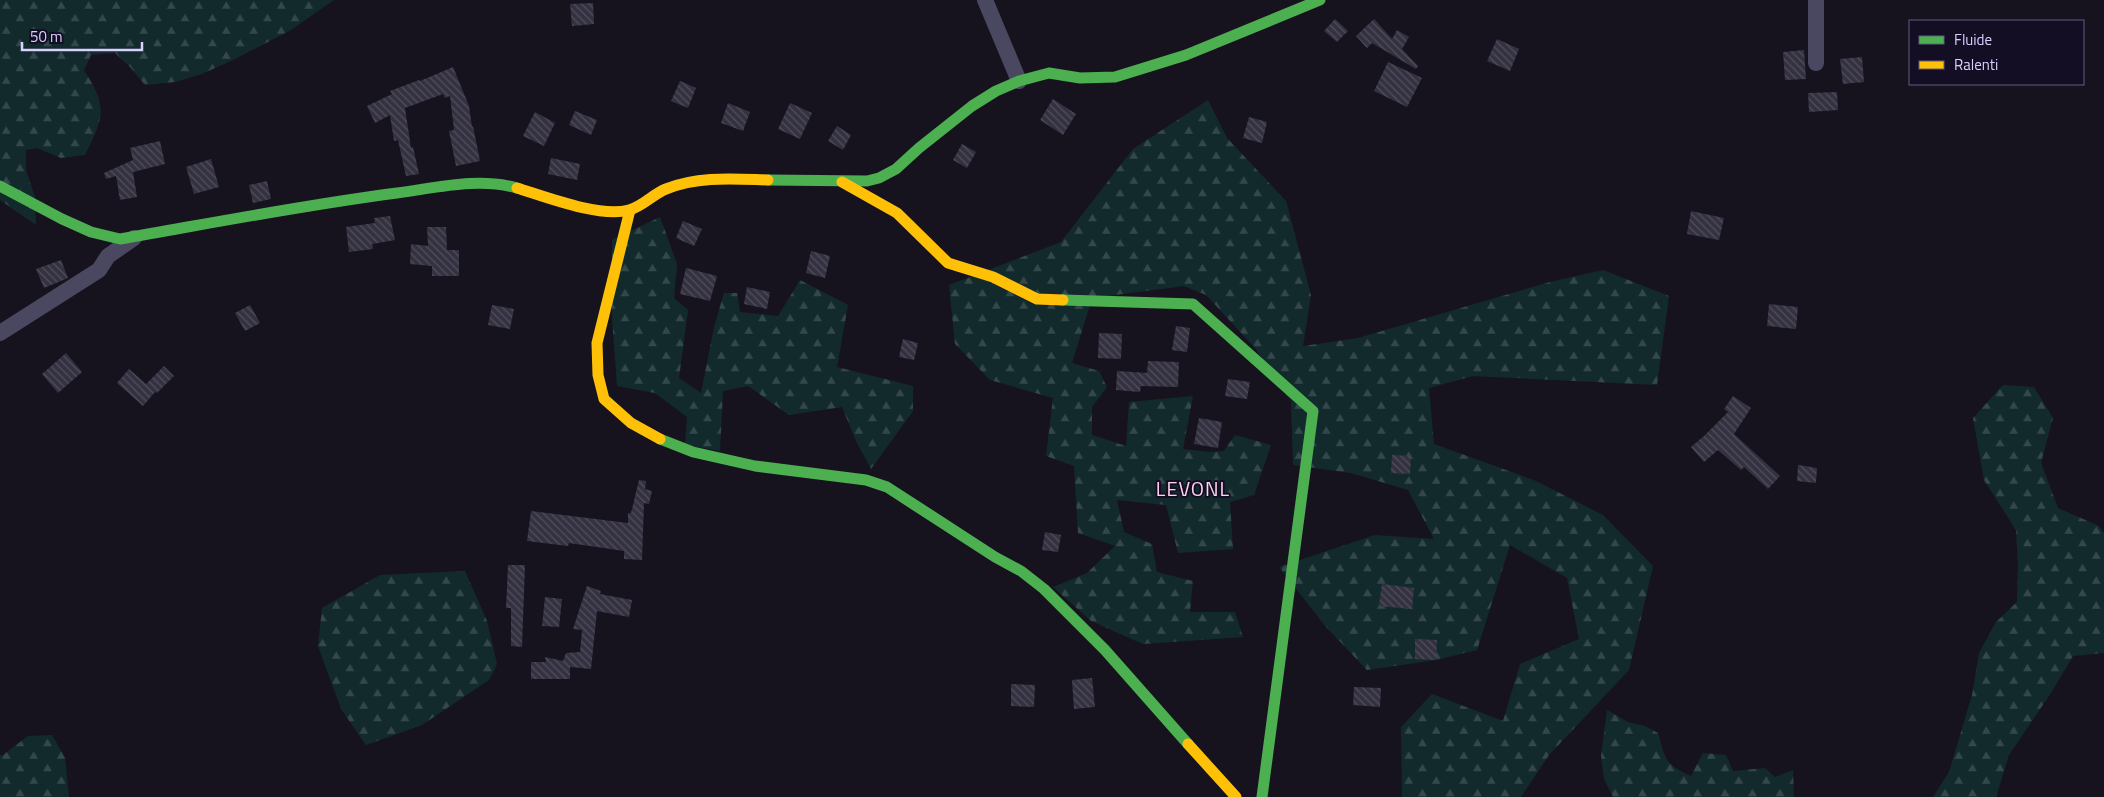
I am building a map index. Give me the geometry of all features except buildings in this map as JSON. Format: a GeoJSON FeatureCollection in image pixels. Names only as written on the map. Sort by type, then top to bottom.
{"type":"FeatureCollection","features":[{"type":"Feature","properties":{"kind":"street"},"geometry":{"type":"LineString","coordinates":[[985,0],[1019,81]]}},
{"type":"Feature","properties":{"kind":"street"},"geometry":{"type":"LineString","coordinates":[[0,186],[91,232],[120,239],[319,202],[471,183],[504,186],[606,212],[630,210],[663,190],[684,182],[702,179],[867,181],[879,178],[896,169],[972,106],[996,91],[1019,81],[1049,73],[1080,78],[1115,77],[1186,56],[1320,0]]}},
{"type":"Feature","properties":{"kind":"street"},"geometry":{"type":"LineString","coordinates":[[1816,0],[1816,63]]}},
{"type":"Feature","properties":{"kind":"street"},"geometry":{"type":"LineString","coordinates":[[840,180],[897,213],[948,263],[993,277],[1037,299],[1193,304],[1313,411],[1262,797]]}},
{"type":"Feature","properties":{"kind":"street"},"geometry":{"type":"LineString","coordinates":[[630,210],[597,343],[598,375],[604,399],[631,423],[655,437],[693,452],[755,466],[866,480],[887,487],[995,557],[1018,568],[1030,576],[1058,602],[1102,647],[1236,797]]}},
{"type":"Feature","properties":{"kind":"street"},"geometry":{"type":"LineString","coordinates":[[0,333],[99,270],[108,256],[136,237]]}},
{"type":"Feature","properties":{"kind":"green space"},"geometry":{"type":"Polygon","coordinates":[[[0,0],[334,0],[291,30],[233,60],[202,74],[175,82],[145,85],[115,53],[91,55],[84,70],[97,94],[101,112],[96,131],[85,155],[61,158],[37,148],[26,150],[26,170],[35,197],[36,225],[0,200],[0,0]]]}},
{"type":"Feature","properties":{"kind":"green space"},"geometry":{"type":"Polygon","coordinates":[[[1208,100],[1227,138],[1286,201],[1311,295],[1303,346],[1358,338],[1550,282],[1603,270],[1669,296],[1657,385],[1473,376],[1429,388],[1434,444],[1536,481],[1603,515],[1653,566],[1629,670],[1549,755],[1521,797],[1402,797],[1401,727],[1432,694],[1503,721],[1520,664],[1579,639],[1567,578],[1510,545],[1477,650],[1436,660],[1367,670],[1326,627],[1279,567],[1375,535],[1434,539],[1408,490],[1351,473],[1293,465],[1291,401],[1255,348],[1206,295],[1184,286],[1092,298],[1072,363],[1099,371],[1107,387],[1092,407],[1092,435],[1126,446],[1129,402],[1193,396],[1183,449],[1210,452],[1224,451],[1235,435],[1271,445],[1254,495],[1230,502],[1233,549],[1178,553],[1166,505],[1117,500],[1124,532],[1152,544],[1157,572],[1193,581],[1190,612],[1235,612],[1243,637],[1143,644],[1091,621],[1053,587],[1087,573],[1115,546],[1078,533],[1074,466],[1046,456],[1053,398],[990,380],[955,344],[949,285],[1061,242],[1133,149],[1208,100]]]}},
{"type":"Feature","properties":{"kind":"green space"},"geometry":{"type":"Polygon","coordinates":[[[660,217],[677,264],[674,298],[688,310],[679,378],[701,393],[714,327],[724,293],[737,293],[740,312],[778,316],[800,280],[848,305],[837,367],[913,386],[913,411],[871,469],[856,441],[842,407],[789,415],[748,386],[723,391],[720,451],[685,445],[687,417],[655,393],[617,386],[612,318],[612,240],[660,217]]]}},
{"type":"Feature","properties":{"kind":"green space"},"geometry":{"type":"Polygon","coordinates":[[[2003,385],[2034,387],[2053,418],[2041,463],[2058,508],[2099,526],[2104,533],[2104,653],[2073,656],[2051,693],[2009,755],[1996,797],[1933,797],[1949,772],[1972,695],[1979,653],[1996,622],[2017,602],[2018,565],[2016,530],[1984,480],[1973,418],[2003,385]]]}},
{"type":"Feature","properties":{"kind":"green space"},"geometry":{"type":"Polygon","coordinates":[[[465,571],[487,621],[497,664],[489,680],[422,725],[366,745],[341,709],[318,646],[322,608],[380,575],[465,571]]]}},
{"type":"Feature","properties":{"kind":"green space"},"geometry":{"type":"Polygon","coordinates":[[[1607,710],[1628,722],[1645,726],[1658,733],[1665,756],[1671,765],[1691,776],[1703,753],[1726,755],[1733,771],[1765,768],[1775,777],[1793,770],[1794,797],[1613,797],[1604,779],[1601,756],[1607,710]]]}},
{"type":"Feature","properties":{"kind":"green space"},"geometry":{"type":"Polygon","coordinates":[[[52,735],[65,758],[69,797],[0,797],[0,755],[3,755],[28,736],[52,735]]]}},
{"type":"Feature","properties":{"kind":"traffic: fast"},"geometry":{"type":"LineString","coordinates":[[768,180],[867,181],[879,178],[896,169],[972,106],[996,91],[1019,81],[1049,73],[1080,78],[1115,77],[1186,55],[1320,0]]}},
{"type":"Feature","properties":{"kind":"traffic: fast"},"geometry":{"type":"LineString","coordinates":[[0,186],[91,232],[120,239],[293,209],[442,186],[487,183],[517,188]]}},
{"type":"Feature","properties":{"kind":"traffic: fast"},"geometry":{"type":"LineString","coordinates":[[1063,300],[1193,304],[1313,411],[1262,797]]}},
{"type":"Feature","properties":{"kind":"traffic: fast"},"geometry":{"type":"LineString","coordinates":[[660,439],[693,452],[755,466],[866,480],[887,487],[995,557],[1021,571],[1044,589],[1105,650],[1188,744]]}},
{"type":"Feature","properties":{"kind":"traffic: slow"},"geometry":{"type":"LineString","coordinates":[[517,188],[588,209],[617,212],[634,208],[661,191],[691,182],[716,179],[768,180]]}},
{"type":"Feature","properties":{"kind":"traffic: slow"},"geometry":{"type":"LineString","coordinates":[[842,182],[897,213],[948,263],[993,277],[1037,299],[1063,300]]}},
{"type":"Feature","properties":{"kind":"traffic: slow"},"geometry":{"type":"LineString","coordinates":[[630,210],[597,343],[598,375],[604,399],[631,423],[660,439]]}},
{"type":"Feature","properties":{"kind":"traffic: slow"},"geometry":{"type":"LineString","coordinates":[[1188,744],[1236,797]]}},
{"type":"Feature","properties":{"kind":"district","name":"LEVONL"},"geometry":{"type":"Point","coordinates":[1193,489]}}]}
